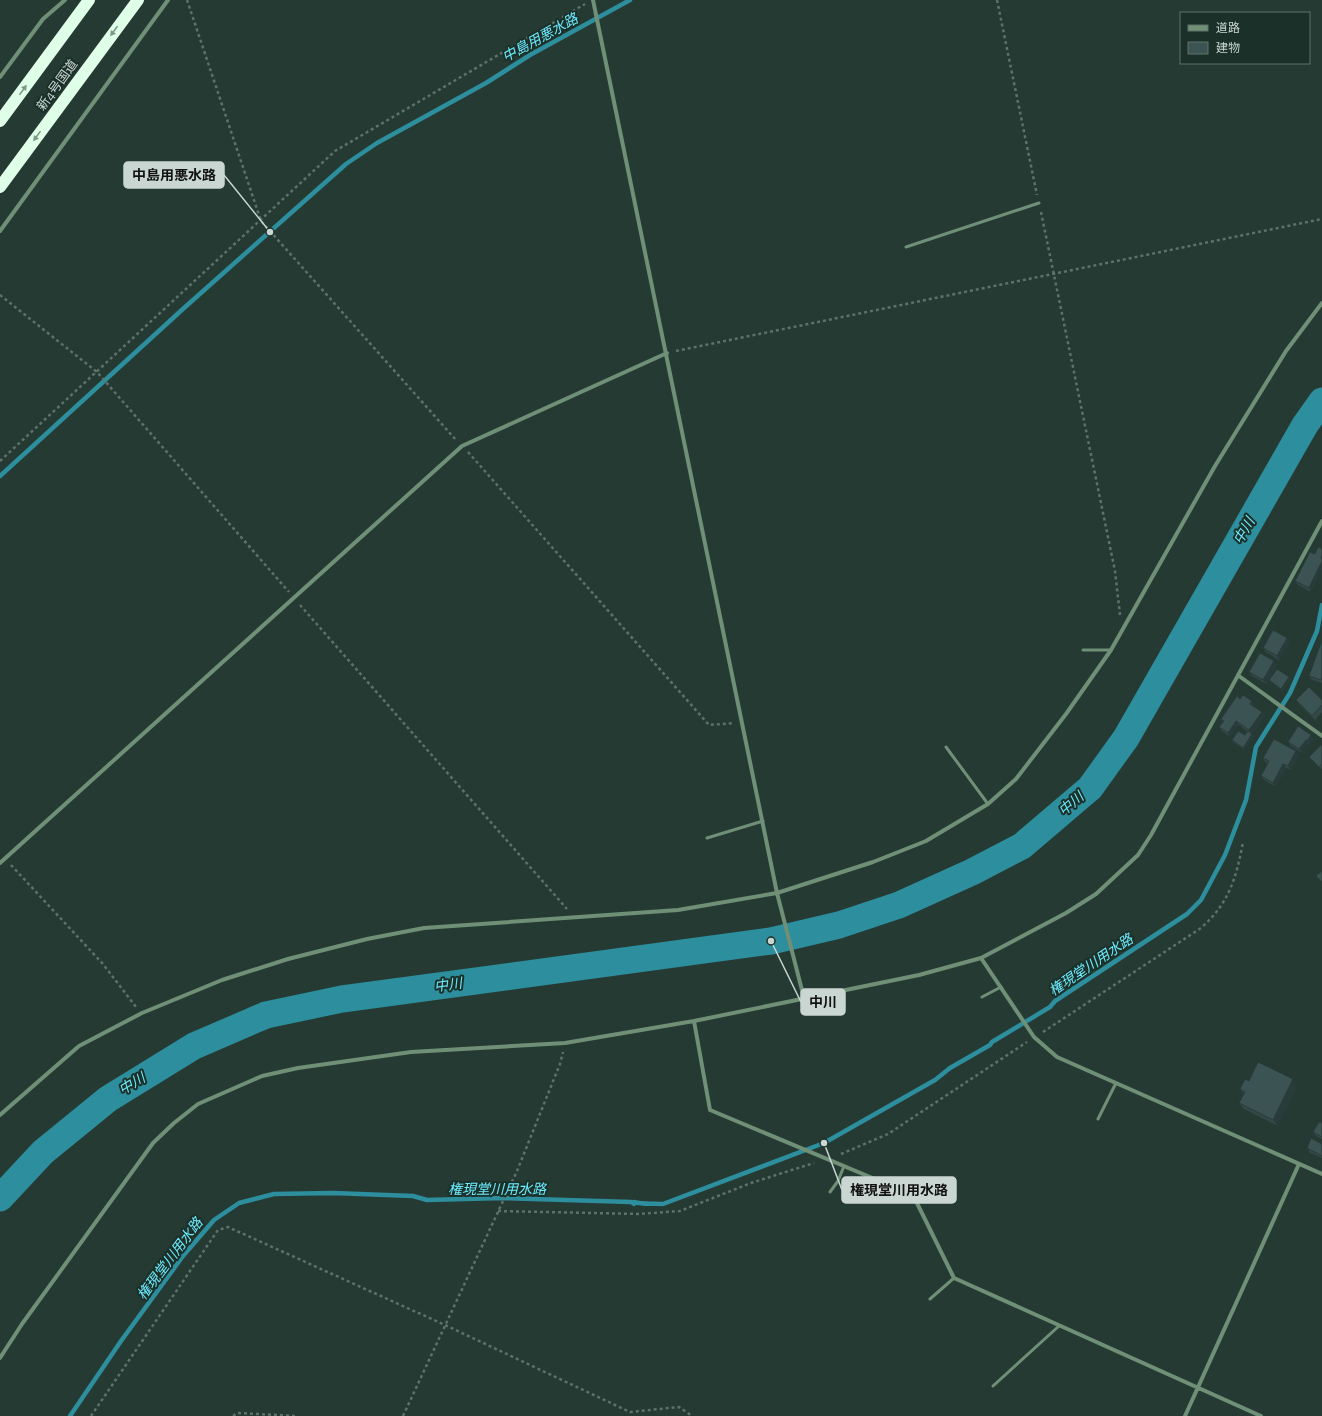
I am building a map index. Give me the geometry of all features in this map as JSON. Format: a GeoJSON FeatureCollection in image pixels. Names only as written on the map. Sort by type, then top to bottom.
{"type":"FeatureCollection","features":[{"type":"Feature","properties":{"kind":"highway","name":"新4号国道"},"geometry":{"type":"LineString","coordinates":[[0,121],[89,0]]}},
{"type":"Feature","properties":{"kind":"highway","name":"新4号国道"},"geometry":{"type":"LineString","coordinates":[[0,187],[138,0]]}},
{"type":"Feature","properties":{"kind":"street"},"geometry":{"type":"LineString","coordinates":[[0,77],[43,19],[65,0]]}},
{"type":"Feature","properties":{"kind":"street"},"geometry":{"type":"LineString","coordinates":[[0,231],[168,0]]}},
{"type":"Feature","properties":{"kind":"street"},"geometry":{"type":"LineString","coordinates":[[593,0],[667,353],[777,893],[804,998]]}},
{"type":"Feature","properties":{"kind":"street"},"geometry":{"type":"LineString","coordinates":[[0,1115],[79,1046],[142,1013],[222,980],[288,959],[367,939],[417,930],[678,910],[777,893],[911,848],[926,841],[988,804],[1016,779],[1066,714],[1111,650],[1215,466],[1286,351],[1322,303]]}},
{"type":"Feature","properties":{"kind":"street"},"geometry":{"type":"LineString","coordinates":[[0,863],[462,446],[667,353]]}},
{"type":"Feature","properties":{"kind":"street"},"geometry":{"type":"LineString","coordinates":[[0,1358],[22,1324],[153,1143],[174,1123],[198,1104],[262,1076],[298,1068],[411,1052],[565,1043],[694,1021],[919,975],[981,958],[1066,913],[1096,894],[1138,855],[1152,835],[1322,520]]}},
{"type":"Feature","properties":{"kind":"street"},"geometry":{"type":"LineString","coordinates":[[1239,676],[1322,736]]}},
{"type":"Feature","properties":{"kind":"street"},"geometry":{"type":"LineString","coordinates":[[981,958],[1034,1037],[1057,1057],[1322,1174]]}},
{"type":"Feature","properties":{"kind":"street"},"geometry":{"type":"LineString","coordinates":[[694,1021],[710,1110],[913,1195],[954,1278],[1261,1416]]}},
{"type":"Feature","properties":{"kind":"street"},"geometry":{"type":"LineString","coordinates":[[1185,1416],[1299,1164]]}},
{"type":"Feature","properties":{"kind":"lane"},"geometry":{"type":"LineString","coordinates":[[906,247],[1039,203]]}},
{"type":"Feature","properties":{"kind":"lane"},"geometry":{"type":"LineString","coordinates":[[1083,650],[1111,650]]}},
{"type":"Feature","properties":{"kind":"lane"},"geometry":{"type":"LineString","coordinates":[[946,748],[988,804]]}},
{"type":"Feature","properties":{"kind":"lane"},"geometry":{"type":"LineString","coordinates":[[707,838],[763,821]]}},
{"type":"Feature","properties":{"kind":"lane"},"geometry":{"type":"LineString","coordinates":[[982,997],[1001,988]]}},
{"type":"Feature","properties":{"kind":"lane"},"geometry":{"type":"LineString","coordinates":[[1098,1119],[1116,1083]]}},
{"type":"Feature","properties":{"kind":"lane"},"geometry":{"type":"LineString","coordinates":[[830,1192],[838,1181],[844,1166]]}},
{"type":"Feature","properties":{"kind":"lane"},"geometry":{"type":"LineString","coordinates":[[930,1299],[954,1278]]}},
{"type":"Feature","properties":{"kind":"lane"},"geometry":{"type":"LineString","coordinates":[[994,1386],[1059,1326]]}},
{"type":"Feature","properties":{"kind":"path"},"geometry":{"type":"LineString","coordinates":[[187,0],[260,221],[709,725],[742,722]]}},
{"type":"Feature","properties":{"kind":"path"},"geometry":{"type":"LineString","coordinates":[[996,0],[1115,572],[1122,631]]}},
{"type":"Feature","properties":{"kind":"path"},"geometry":{"type":"LineString","coordinates":[[0,461],[335,151],[586,4]]}},
{"type":"Feature","properties":{"kind":"path"},"geometry":{"type":"LineString","coordinates":[[667,353],[1322,219]]}},
{"type":"Feature","properties":{"kind":"path"},"geometry":{"type":"LineString","coordinates":[[498,1210],[639,1214],[680,1211],[751,1183],[853,1150],[888,1134],[1201,928],[1214,916],[1227,898],[1237,873],[1243,842]]}},
{"type":"Feature","properties":{"kind":"path"},"geometry":{"type":"LineString","coordinates":[[5,858],[103,964],[142,1013]]}},
{"type":"Feature","properties":{"kind":"path"},"geometry":{"type":"LineString","coordinates":[[403,1416],[498,1210],[560,1064],[565,1043]]}},
{"type":"Feature","properties":{"kind":"path"},"geometry":{"type":"LineString","coordinates":[[91,1416],[218,1230],[228,1227],[445,1325],[630,1412],[679,1407],[692,1416]]}},
{"type":"Feature","properties":{"kind":"path"},"geometry":{"type":"LineString","coordinates":[[233,1416],[237,1413],[297,1416]]}},
{"type":"Feature","properties":{"kind":"building"},"geometry":{"type":"Polygon","coordinates":[[[1318,547],[1322,549],[1322,561],[1309,588],[1295,581],[1310,552],[1315,554],[1318,547]]]}},
{"type":"Feature","properties":{"kind":"building"},"geometry":{"type":"Polygon","coordinates":[[[1273,630],[1287,638],[1277,656],[1263,648],[1273,630]]]}},
{"type":"Feature","properties":{"kind":"building"},"geometry":{"type":"Polygon","coordinates":[[[1322,640],[1322,677],[1321,680],[1309,676],[1322,640]]]}},
{"type":"Feature","properties":{"kind":"building"},"geometry":{"type":"Polygon","coordinates":[[[1260,653],[1274,661],[1263,680],[1249,672],[1260,653]]]}},
{"type":"Feature","properties":{"kind":"building"},"geometry":{"type":"Polygon","coordinates":[[[1277,669],[1289,677],[1281,689],[1269,680],[1277,669]]]}},
{"type":"Feature","properties":{"kind":"building"},"geometry":{"type":"Polygon","coordinates":[[[1309,687],[1322,700],[1322,705],[1312,716],[1296,700],[1309,687]]]}},
{"type":"Feature","properties":{"kind":"building"},"geometry":{"type":"Polygon","coordinates":[[[1243,695],[1252,701],[1250,704],[1262,712],[1249,730],[1236,721],[1228,733],[1219,727],[1224,721],[1221,719],[1237,696],[1240,699],[1243,695]]]}},
{"type":"Feature","properties":{"kind":"building"},"geometry":{"type":"Polygon","coordinates":[[[1298,726],[1311,735],[1299,749],[1288,742],[1298,726]]]}},
{"type":"Feature","properties":{"kind":"building"},"geometry":{"type":"Polygon","coordinates":[[[1238,731],[1245,735],[1248,731],[1252,734],[1243,748],[1232,740],[1238,731]]]}},
{"type":"Feature","properties":{"kind":"building"},"geometry":{"type":"Polygon","coordinates":[[[1274,739],[1296,751],[1288,766],[1283,764],[1273,783],[1261,776],[1269,761],[1263,758],[1274,739]]]}},
{"type":"Feature","properties":{"kind":"building"},"geometry":{"type":"Polygon","coordinates":[[[1321,745],[1322,764],[1319,767],[1309,757],[1321,745]]]}},
{"type":"Feature","properties":{"kind":"building"},"geometry":{"type":"Polygon","coordinates":[[[1322,871],[1322,882],[1316,876],[1322,871]]]}},
{"type":"Feature","properties":{"kind":"building"},"geometry":{"type":"Polygon","coordinates":[[[1258,1062],[1293,1079],[1273,1120],[1239,1103],[1245,1092],[1240,1089],[1245,1079],[1249,1081],[1258,1062]]]}},
{"type":"Feature","properties":{"kind":"building"},"geometry":{"type":"Polygon","coordinates":[[[1319,1122],[1322,1123],[1322,1137],[1313,1132],[1319,1122]]]}},
{"type":"Feature","properties":{"kind":"building"},"geometry":{"type":"Polygon","coordinates":[[[1311,1138],[1322,1144],[1322,1156],[1307,1148],[1311,1138]]]}},
{"type":"Feature","properties":{"kind":"waterway","name":"中島用悪水路"},"geometry":{"type":"LineString","coordinates":[[0,476],[184,308],[346,164],[377,143],[486,83],[530,55],[630,0]]}},
{"type":"Feature","properties":{"kind":"waterway","name":"中川"},"geometry":{"type":"LineString","coordinates":[[0,1198],[43,1152],[108,1099],[194,1046],[266,1015],[342,999],[771,941],[839,925],[899,905],[972,872],[1022,846],[1090,788],[1126,738],[1305,425],[1322,401]]}},
{"type":"Feature","properties":{"kind":"waterway","name":"権現堂川用水路"},"geometry":{"type":"LineString","coordinates":[[70,1416],[121,1341],[183,1256],[214,1220],[239,1203],[274,1194],[333,1193],[413,1196],[427,1200],[503,1198],[663,1204],[824,1143],[935,1080],[950,1068],[1050,1007],[1055,1001],[1187,914],[1201,900],[1225,855],[1246,800],[1256,747],[1290,693],[1317,631],[1322,605]]}},
{"type":"Feature","properties":{"kind":"place","name":"中島用悪水路"},"geometry":{"type":"Point","coordinates":[270,232]}},
{"type":"Feature","properties":{"kind":"place","name":"中川"},"geometry":{"type":"Point","coordinates":[771,941]}},
{"type":"Feature","properties":{"kind":"place","name":"権現堂川用水路"},"geometry":{"type":"Point","coordinates":[824,1143]}}]}
